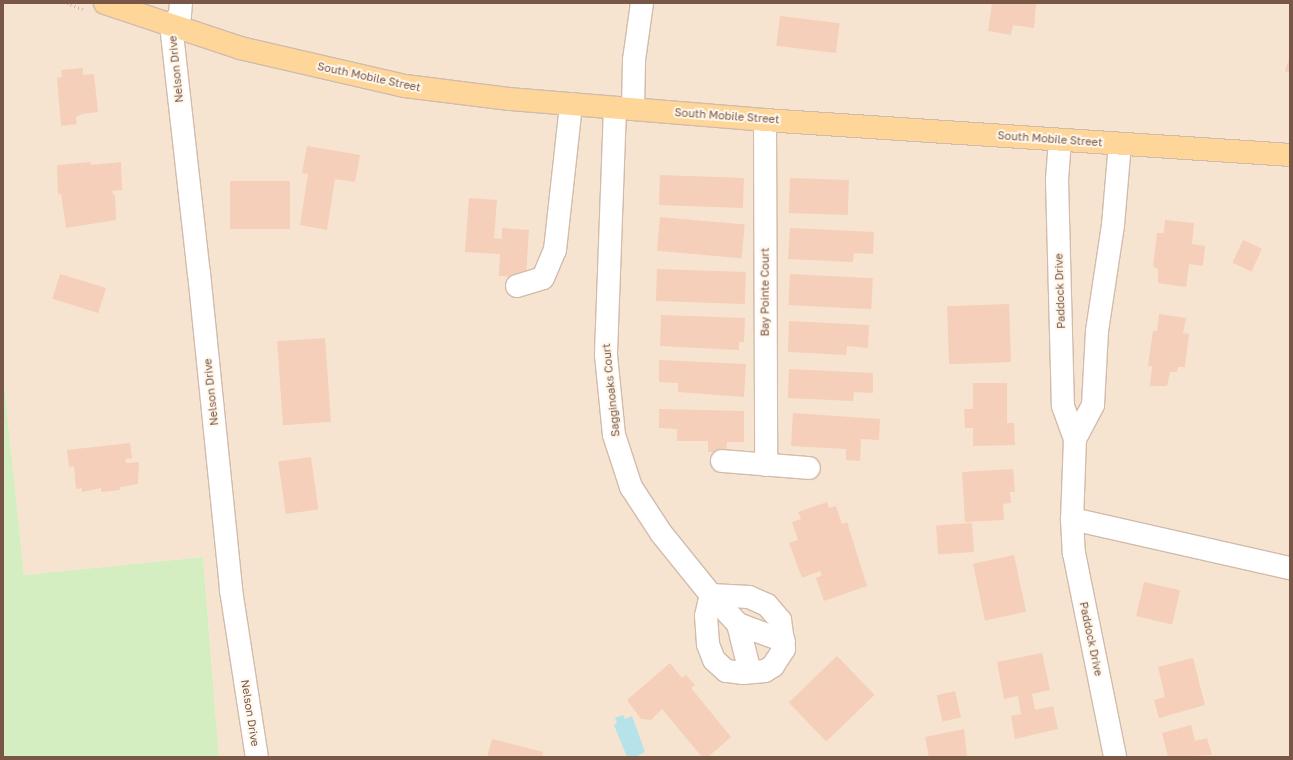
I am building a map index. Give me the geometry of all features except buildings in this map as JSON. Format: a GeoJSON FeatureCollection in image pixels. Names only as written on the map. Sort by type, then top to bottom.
{"type":"FeatureCollection","features":[{"type":"Feature","properties":{"kind":"main road","name":"South Mobile Street"},"geometry":{"type":"LineString","coordinates":[[105,3],[240,48],[405,86],[571,104],[765,120],[1290,155]]}},
{"type":"Feature","properties":{"kind":"street"},"geometry":{"type":"LineString","coordinates":[[171,25],[180,15],[181,3]]}},
{"type":"Feature","properties":{"kind":"street","name":"Sagginoaks Court"},"geometry":{"type":"LineString","coordinates":[[642,3],[634,60],[624,108],[606,355],[614,435],[631,487],[661,533],[711,595],[738,624]]}},
{"type":"Feature","properties":{"kind":"street","name":"Nelson Drive"},"geometry":{"type":"LineString","coordinates":[[171,25],[199,273],[231,590],[257,757]]}},
{"type":"Feature","properties":{"kind":"street"},"geometry":{"type":"LineString","coordinates":[[517,286],[543,278],[555,250],[571,104]]}},
{"type":"Feature","properties":{"kind":"street","name":"Bay Pointe Court"},"geometry":{"type":"LineString","coordinates":[[765,120],[766,465]]}},
{"type":"Feature","properties":{"kind":"street","name":"Paddock Drive"},"geometry":{"type":"LineString","coordinates":[[1060,140],[1057,180],[1063,406],[1075,439],[1072,519],[1081,591],[1115,757]]}},
{"type":"Feature","properties":{"kind":"street","name":"Paddock Drive"},"geometry":{"type":"LineString","coordinates":[[1075,439],[1093,405],[1097,331],[1113,225],[1120,144]]}},
{"type":"Feature","properties":{"kind":"street"},"geometry":{"type":"LineString","coordinates":[[722,461],[808,468]]}},
{"type":"Feature","properties":{"kind":"street"},"geometry":{"type":"LineString","coordinates":[[1072,519],[1290,568]]}},
{"type":"Feature","properties":{"kind":"street"},"geometry":{"type":"LineString","coordinates":[[711,595],[749,597],[767,605],[780,620],[784,641],[780,659],[773,666],[765,671],[726,671],[714,660],[708,644],[706,616],[711,595]]}},
{"type":"Feature","properties":{"kind":"street"},"geometry":{"type":"LineString","coordinates":[[738,624],[784,641]]}},
{"type":"Feature","properties":{"kind":"street"},"geometry":{"type":"LineString","coordinates":[[738,624],[750,672]]}},
{"type":"Feature","properties":{"kind":"shaded area"},"geometry":{"type":"Polygon","coordinates":[[[3,3],[1290,3],[1290,757],[219,757],[203,557],[24,575],[3,374],[3,3]]]}},
{"type":"Feature","properties":{"kind":"green space"},"geometry":{"type":"Polygon","coordinates":[[[3,374],[24,575],[203,557],[219,757],[3,757],[3,374]]]}},
{"type":"Feature","properties":{"kind":"water"},"geometry":{"type":"Polygon","coordinates":[[[623,715],[625,719],[632,716],[645,752],[635,757],[627,757],[614,725],[617,723],[615,718],[623,715]]]}}]}
